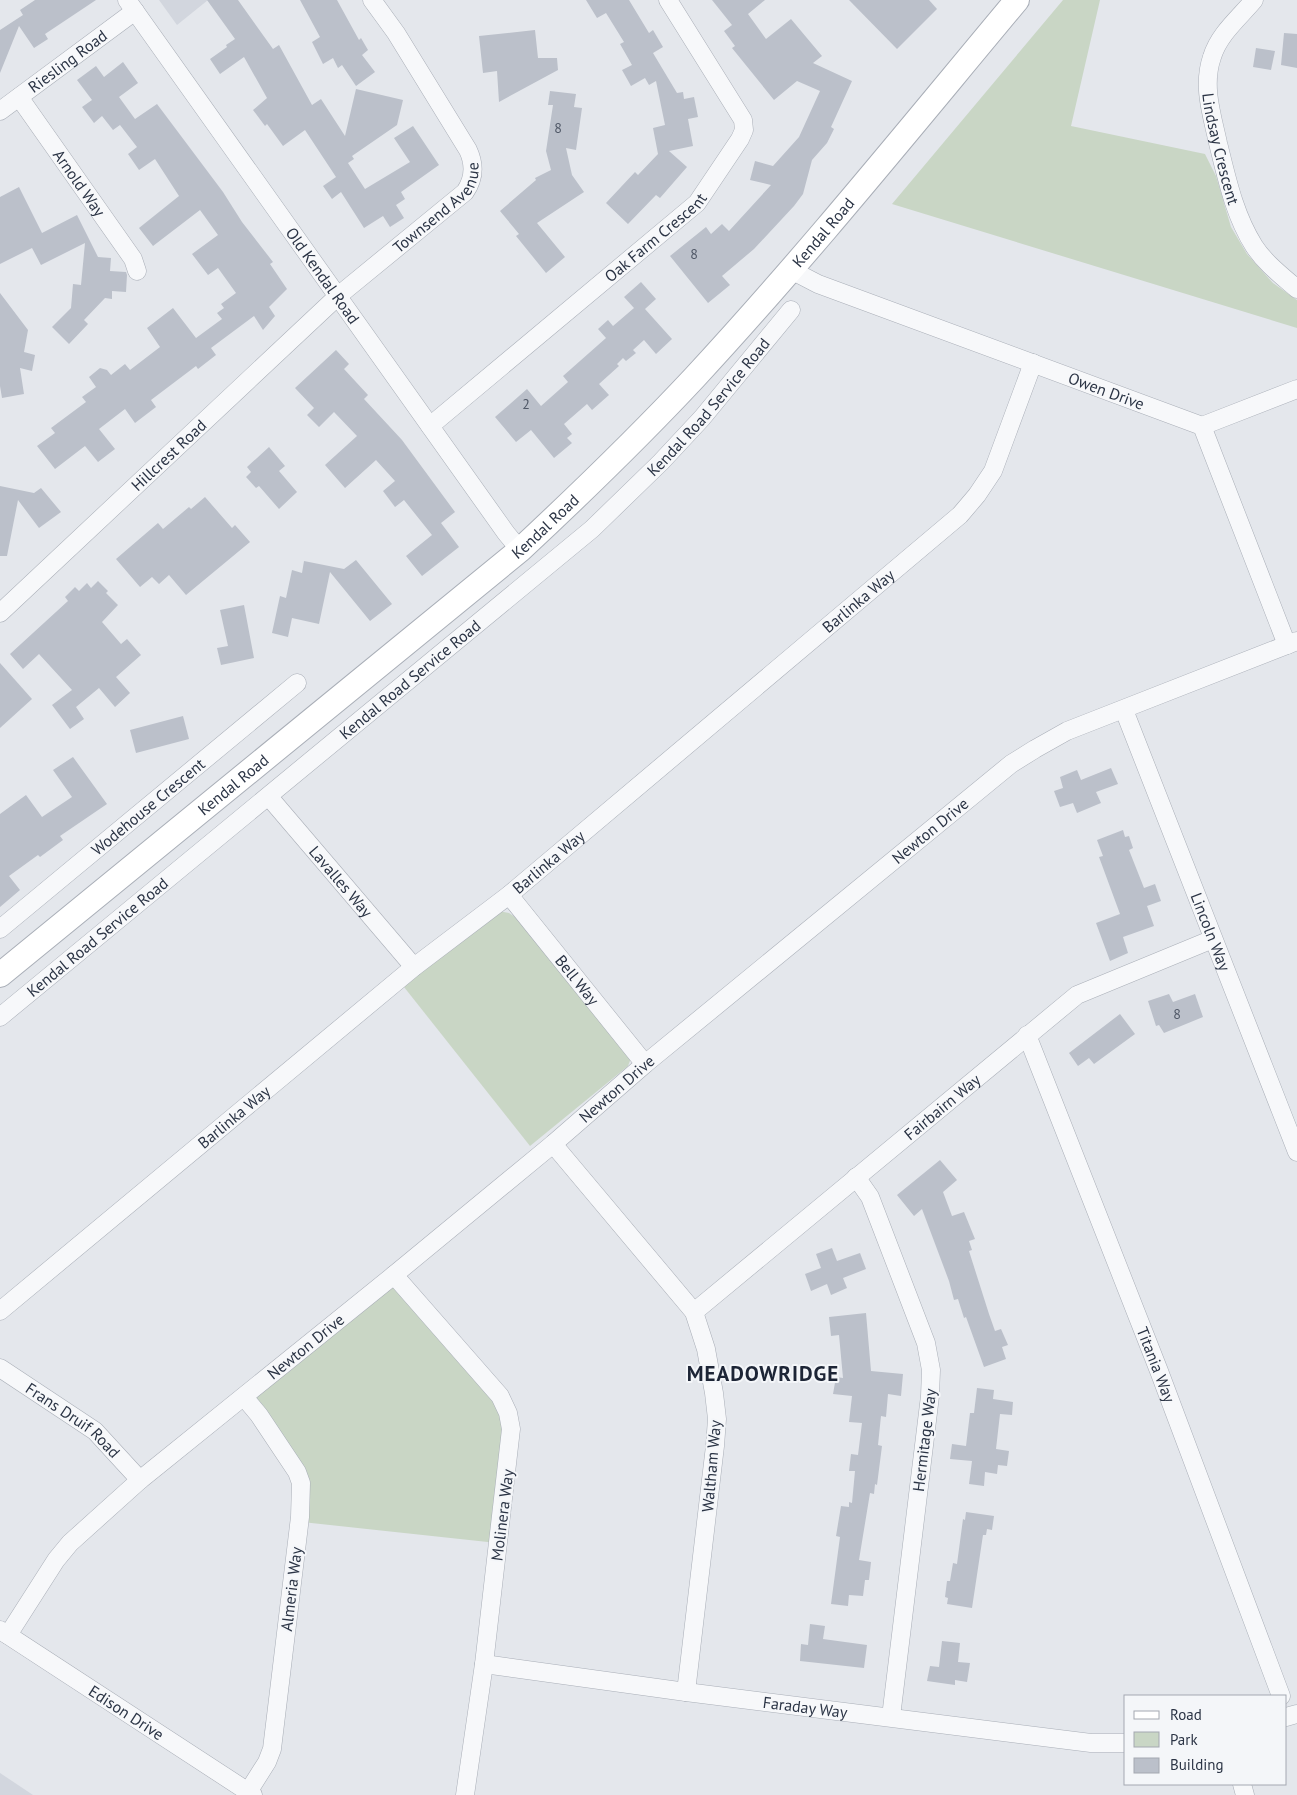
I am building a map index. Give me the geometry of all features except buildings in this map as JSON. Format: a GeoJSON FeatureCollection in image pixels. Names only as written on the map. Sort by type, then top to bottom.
{"type":"FeatureCollection","features":[{"type":"Feature","properties":{"kind":"main road","name":"Kendal Road"},"geometry":{"type":"LineString","coordinates":[[0,975],[520,550],[629,446],[695,377],[791,270],[1017,0]]}},
{"type":"Feature","properties":{"kind":"street","name":"Townsend Avenue"},"geometry":{"type":"LineString","coordinates":[[338,296],[465,192],[472,180],[473,174],[472,158],[468,150],[396,33],[372,0]]}},
{"type":"Feature","properties":{"kind":"street","name":"Oak Farm Crescent"},"geometry":{"type":"LineString","coordinates":[[430,426],[697,202],[740,139],[744,130],[743,120],[668,0]]}},
{"type":"Feature","properties":{"kind":"street","name":"Lindsay Crescent"},"geometry":{"type":"LineString","coordinates":[[1254,0],[1221,37],[1212,57],[1207,78],[1208,96],[1231,198],[1242,225],[1256,248],[1297,289]]}},
{"type":"Feature","properties":{"kind":"street","name":"Old Kendal Road"},"geometry":{"type":"LineString","coordinates":[[131,6],[520,550]]}},
{"type":"Feature","properties":{"kind":"street","name":"Riesling Road"},"geometry":{"type":"LineString","coordinates":[[0,110],[19,97],[131,6]]}},
{"type":"Feature","properties":{"kind":"street","name":"Arnold Way"},"geometry":{"type":"LineString","coordinates":[[19,97],[134,259],[137,271]]}},
{"type":"Feature","properties":{"kind":"street","name":"Owen Drive"},"geometry":{"type":"LineString","coordinates":[[791,270],[818,284],[1202,426]]}},
{"type":"Feature","properties":{"kind":"street","name":"Hillcrest Road"},"geometry":{"type":"LineString","coordinates":[[1,612],[338,296]]}},
{"type":"Feature","properties":{"kind":"street","name":"Kendal Road Service Road"},"geometry":{"type":"LineString","coordinates":[[0,1018],[592,529],[654,469],[702,418],[791,310]]}},
{"type":"Feature","properties":{"kind":"street","name":"Barlinka Way"},"geometry":{"type":"LineString","coordinates":[[0,1311],[414,967],[509,895],[960,515],[977,495],[993,471],[1033,364]]}},
{"type":"Feature","properties":{"kind":"street"},"geometry":{"type":"LineString","coordinates":[[1292,643],[1202,426],[1297,389]]}},
{"type":"Feature","properties":{"kind":"street","name":"Newton Drive"},"geometry":{"type":"LineString","coordinates":[[4,1633],[56,1560],[70,1544],[140,1480],[394,1275],[553,1144],[646,1064],[1010,764],[1067,731],[1292,643]]}},
{"type":"Feature","properties":{"kind":"street","name":"Wodehouse Crescent"},"geometry":{"type":"LineString","coordinates":[[0,929],[297,683]]}},
{"type":"Feature","properties":{"kind":"street","name":"Lincoln Way"},"geometry":{"type":"LineString","coordinates":[[1124,710],[1297,1152]]}},
{"type":"Feature","properties":{"kind":"street","name":"Lavalles Way"},"geometry":{"type":"LineString","coordinates":[[269,797],[414,967]]}},
{"type":"Feature","properties":{"kind":"street","name":"Bell Way"},"geometry":{"type":"LineString","coordinates":[[509,895],[646,1064]]}},
{"type":"Feature","properties":{"kind":"street","name":"Fairbairn Way"},"geometry":{"type":"LineString","coordinates":[[694,1312],[1077,995],[1213,939]]}},
{"type":"Feature","properties":{"kind":"street","name":"Titania Way"},"geometry":{"type":"LineString","coordinates":[[1027,1035],[1159,1371],[1281,1695]]}},
{"type":"Feature","properties":{"kind":"street","name":"Waltham Way"},"geometry":{"type":"LineString","coordinates":[[553,1144],[694,1312],[706,1349],[717,1419],[686,1692]]}},
{"type":"Feature","properties":{"kind":"street","name":"Hermitage Way"},"geometry":{"type":"LineString","coordinates":[[856,1177],[870,1196],[926,1344],[931,1370],[930,1396],[891,1717]]}},
{"type":"Feature","properties":{"kind":"street","name":"Molinera Way"},"geometry":{"type":"LineString","coordinates":[[394,1275],[500,1396],[508,1413],[511,1437],[484,1664],[465,1795]]}},
{"type":"Feature","properties":{"kind":"street","name":"Frans Druif Road"},"geometry":{"type":"LineString","coordinates":[[0,1368],[95,1431],[140,1480]]}},
{"type":"Feature","properties":{"kind":"street","name":"Almeria Way"},"geometry":{"type":"LineString","coordinates":[[244,1397],[259,1415],[298,1472],[302,1493],[272,1749],[268,1762],[251,1794]]}},
{"type":"Feature","properties":{"kind":"street","name":"Edison Drive"},"geometry":{"type":"LineString","coordinates":[[4,1633],[251,1794]]}},
{"type":"Feature","properties":{"kind":"street","name":"Faraday Way"},"geometry":{"type":"LineString","coordinates":[[484,1664],[686,1692],[1091,1743],[1124,1743]]}},
{"type":"Feature","properties":{"kind":"shaded area"},"geometry":{"type":"Polygon","coordinates":[[[159,0],[208,0],[177,25],[159,0]]]}},
{"type":"Feature","properties":{"kind":"shaded area"},"geometry":{"type":"Polygon","coordinates":[[[0,1773],[33,1795],[0,1795],[0,1773]]]}},
{"type":"Feature","properties":{"kind":"green space"},"geometry":{"type":"Polygon","coordinates":[[[1063,0],[1100,0],[1071,126],[1205,154],[1216,176],[1231,227],[1247,254],[1273,283],[1297,300],[1297,328],[892,204],[1063,0]]]}},
{"type":"Feature","properties":{"kind":"green space"},"geometry":{"type":"Polygon","coordinates":[[[498,911],[509,913],[518,919],[631,1058],[628,1066],[530,1146],[404,987],[403,976],[498,911]]]}},
{"type":"Feature","properties":{"kind":"green space"},"geometry":{"type":"Polygon","coordinates":[[[393,1275],[502,1404],[509,1436],[497,1543],[302,1522],[306,1489],[245,1397],[393,1275]]]}},
{"type":"Feature","properties":{"kind":"district","name":"MEADOWRIDGE"},"geometry":{"type":"Point","coordinates":[763,1374]}}]}
